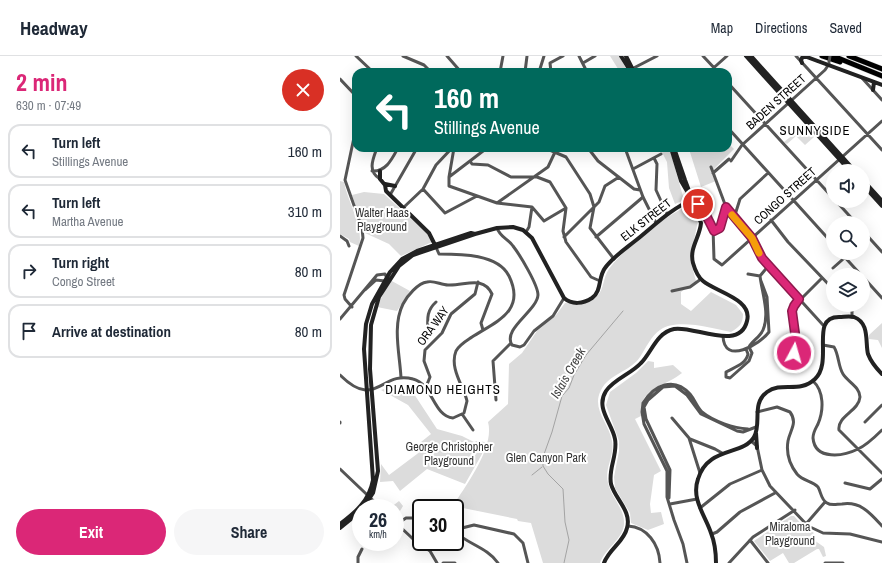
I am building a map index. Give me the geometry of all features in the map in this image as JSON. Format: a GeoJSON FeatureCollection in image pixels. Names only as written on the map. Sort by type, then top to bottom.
{"type":"FeatureCollection","features":[{"type":"Feature","properties":{"kind":"highway"},"geometry":{"type":"LineString","coordinates":[[822,56],[866,70]]}},
{"type":"Feature","properties":{"kind":"highway"},"geometry":{"type":"LineString","coordinates":[[831,56],[882,76]]}},
{"type":"Feature","properties":{"kind":"highway"},"geometry":{"type":"LineString","coordinates":[[849,56],[882,69]]}},
{"type":"Feature","properties":{"kind":"main road"},"geometry":{"type":"LineString","coordinates":[[621,56],[629,68]]}},
{"type":"Feature","properties":{"kind":"main road"},"geometry":{"type":"LineString","coordinates":[[626,56],[630,68]]}},
{"type":"Feature","properties":{"kind":"main road"},"geometry":{"type":"LineString","coordinates":[[746,56],[790,102]]}},
{"type":"Feature","properties":{"kind":"main road"},"geometry":{"type":"LineString","coordinates":[[751,56],[845,164]]}},
{"type":"Feature","properties":{"kind":"main road"},"geometry":{"type":"LineString","coordinates":[[802,62],[801,60],[804,56],[829,63],[862,78],[882,85]]}},
{"type":"Feature","properties":{"kind":"main road"},"geometry":{"type":"LineString","coordinates":[[873,90],[874,82]]}},
{"type":"Feature","properties":{"kind":"main road"},"geometry":{"type":"LineString","coordinates":[[604,563],[609,554],[624,536],[628,526],[626,514],[614,493],[611,483],[610,472],[616,443],[603,409],[604,394],[611,386],[639,366],[659,338],[667,331],[682,329],[723,336],[733,336],[742,330],[747,322],[747,312],[739,302],[701,279],[692,259],[693,246],[701,223],[681,181],[672,152]]}},
{"type":"Feature","properties":{"kind":"main road"},"geometry":{"type":"LineString","coordinates":[[675,152],[690,201]]}},
{"type":"Feature","properties":{"kind":"main road"},"geometry":{"type":"LineString","coordinates":[[841,159],[847,164]]}},
{"type":"Feature","properties":{"kind":"main road"},"geometry":{"type":"LineString","coordinates":[[380,171],[380,179],[385,184],[395,186]]}},
{"type":"Feature","properties":{"kind":"main road"},"geometry":{"type":"LineString","coordinates":[[385,184],[386,191],[431,235],[435,247]]}},
{"type":"Feature","properties":{"kind":"main road"},"geometry":{"type":"LineString","coordinates":[[870,188],[882,201]]}},
{"type":"Feature","properties":{"kind":"main road"},"geometry":{"type":"LineString","coordinates":[[870,193],[882,206]]}},
{"type":"Feature","properties":{"kind":"main road","name":"ELK STREET"},"geometry":{"type":"LineString","coordinates":[[564,298],[573,303],[584,302],[596,294],[604,270],[614,259],[667,214],[690,201]]}},
{"type":"Feature","properties":{"kind":"main road"},"geometry":{"type":"LineString","coordinates":[[369,497],[373,472],[366,390],[364,349],[365,330],[372,304],[394,266],[404,257],[471,234],[511,226],[526,232],[536,244],[564,298]]}},
{"type":"Feature","properties":{"kind":"main road"},"geometry":{"type":"LineString","coordinates":[[340,524],[356,511],[369,497],[376,486],[378,471],[371,389],[369,342],[370,325],[386,279]]}},
{"type":"Feature","properties":{"kind":"main road"},"geometry":{"type":"LineString","coordinates":[[757,448],[756,412],[761,398],[772,389],[780,387],[800,387],[813,380],[819,374],[823,363],[823,325],[832,317],[852,317],[859,320],[864,325],[869,356],[882,374]]}},
{"type":"Feature","properties":{"kind":"main road"},"geometry":{"type":"LineString","coordinates":[[716,563],[712,534],[696,499],[696,483],[706,464],[722,453],[751,441],[756,433]]}},
{"type":"Feature","properties":{"kind":"main road"},"geometry":{"type":"LineString","coordinates":[[340,528],[352,518]]}},
{"type":"Feature","properties":{"kind":"street"},"geometry":{"type":"LineString","coordinates":[[356,56],[369,68]]}},
{"type":"Feature","properties":{"kind":"street"},"geometry":{"type":"LineString","coordinates":[[403,56],[424,65],[427,68]]}},
{"type":"Feature","properties":{"kind":"street"},"geometry":{"type":"LineString","coordinates":[[447,56],[458,68]]}},
{"type":"Feature","properties":{"kind":"street"},"geometry":{"type":"LineString","coordinates":[[501,68],[503,56]]}},
{"type":"Feature","properties":{"kind":"street"},"geometry":{"type":"LineString","coordinates":[[526,68],[527,56]]}},
{"type":"Feature","properties":{"kind":"street"},"geometry":{"type":"LineString","coordinates":[[540,68],[544,56]]}},
{"type":"Feature","properties":{"kind":"street"},"geometry":{"type":"LineString","coordinates":[[551,68],[550,63],[564,56]]}},
{"type":"Feature","properties":{"kind":"street"},"geometry":{"type":"LineString","coordinates":[[579,56],[585,68]]}},
{"type":"Feature","properties":{"kind":"street"},"geometry":{"type":"LineString","coordinates":[[583,62],[595,56]]}},
{"type":"Feature","properties":{"kind":"street"},"geometry":{"type":"LineString","coordinates":[[636,68],[657,56]]}},
{"type":"Feature","properties":{"kind":"street"},"geometry":{"type":"LineString","coordinates":[[704,56],[714,68],[727,56]]}},
{"type":"Feature","properties":{"kind":"street"},"geometry":{"type":"LineString","coordinates":[[796,56],[882,150]]}},
{"type":"Feature","properties":{"kind":"street"},"geometry":{"type":"LineString","coordinates":[[829,63],[831,56]]}},
{"type":"Feature","properties":{"kind":"street","name":"BADEN STREET"},"geometry":{"type":"LineString","coordinates":[[713,173],[730,160],[742,145],[816,78],[829,63]]}},
{"type":"Feature","properties":{"kind":"street"},"geometry":{"type":"LineString","coordinates":[[862,78],[882,100]]}},
{"type":"Feature","properties":{"kind":"street"},"geometry":{"type":"LineString","coordinates":[[340,79],[352,92]]}},
{"type":"Feature","properties":{"kind":"street"},"geometry":{"type":"LineString","coordinates":[[732,87],[826,190]]}},
{"type":"Feature","properties":{"kind":"street","name":"CONGO STREET"},"geometry":{"type":"LineString","coordinates":[[690,201],[702,207],[714,231],[714,259],[721,266],[882,121]]}},
{"type":"Feature","properties":{"kind":"street"},"geometry":{"type":"LineString","coordinates":[[732,133],[826,236]]}},
{"type":"Feature","properties":{"kind":"street"},"geometry":{"type":"LineString","coordinates":[[352,147],[345,180],[362,228],[363,238],[344,295],[345,299],[352,307]]}},
{"type":"Feature","properties":{"kind":"street"},"geometry":{"type":"LineString","coordinates":[[375,152],[371,163],[372,171],[380,179]]}},
{"type":"Feature","properties":{"kind":"street"},"geometry":{"type":"LineString","coordinates":[[372,171],[380,171],[388,165],[396,152]]}},
{"type":"Feature","properties":{"kind":"street"},"geometry":{"type":"LineString","coordinates":[[390,195],[415,152]]}},
{"type":"Feature","properties":{"kind":"street"},"geometry":{"type":"LineString","coordinates":[[403,208],[423,188],[436,165],[449,152]]}},
{"type":"Feature","properties":{"kind":"street"},"geometry":{"type":"LineString","coordinates":[[453,152],[448,184],[450,187],[497,203],[532,207],[544,221],[566,208]]}},
{"type":"Feature","properties":{"kind":"street"},"geometry":{"type":"LineString","coordinates":[[450,177],[482,152]]}},
{"type":"Feature","properties":{"kind":"street"},"geometry":{"type":"LineString","coordinates":[[497,203],[549,166],[555,152],[567,158],[590,194],[594,207],[590,228],[614,259]]}},
{"type":"Feature","properties":{"kind":"street"},"geometry":{"type":"LineString","coordinates":[[591,152],[598,161],[634,189],[640,190]]}},
{"type":"Feature","properties":{"kind":"street"},"geometry":{"type":"LineString","coordinates":[[627,152],[642,197],[656,223]]}},
{"type":"Feature","properties":{"kind":"street"},"geometry":{"type":"LineString","coordinates":[[633,169],[661,154]]}},
{"type":"Feature","properties":{"kind":"street"},"geometry":{"type":"LineString","coordinates":[[654,158],[657,164],[656,190],[667,214]]}},
{"type":"Feature","properties":{"kind":"street"},"geometry":{"type":"LineString","coordinates":[[470,162],[472,164],[488,165],[511,176],[534,177],[550,182],[566,208],[564,237],[584,269],[594,279],[600,281]]}},
{"type":"Feature","properties":{"kind":"street"},"geometry":{"type":"LineString","coordinates":[[712,167],[726,207],[752,238],[760,255],[823,325]]}},
{"type":"Feature","properties":{"kind":"street"},"geometry":{"type":"LineString","coordinates":[[734,218],[740,199],[768,173]]}},
{"type":"Feature","properties":{"kind":"street"},"geometry":{"type":"LineString","coordinates":[[564,237],[599,202],[604,188],[619,177]]}},
{"type":"Feature","properties":{"kind":"street"},"geometry":{"type":"LineString","coordinates":[[423,188],[445,213],[477,196]]}},
{"type":"Feature","properties":{"kind":"street"},"geometry":{"type":"LineString","coordinates":[[596,237],[642,197]]}},
{"type":"Feature","properties":{"kind":"street"},"geometry":{"type":"LineString","coordinates":[[526,232],[529,227],[532,207]]}},
{"type":"Feature","properties":{"kind":"street"},"geometry":{"type":"LineString","coordinates":[[714,231],[720,228],[726,207]]}},
{"type":"Feature","properties":{"kind":"street"},"geometry":{"type":"LineString","coordinates":[[842,208],[850,216]]}},
{"type":"Feature","properties":{"kind":"street"},"geometry":{"type":"LineString","coordinates":[[771,220],[788,242],[826,282]]}},
{"type":"Feature","properties":{"kind":"street"},"geometry":{"type":"LineString","coordinates":[[497,228],[500,234],[515,248],[537,292],[535,304],[516,327],[510,338],[511,343]]}},
{"type":"Feature","properties":{"kind":"street"},"geometry":{"type":"LineString","coordinates":[[340,236],[348,241],[349,246]]}},
{"type":"Feature","properties":{"kind":"street"},"geometry":{"type":"LineString","coordinates":[[870,239],[882,252]]}},
{"type":"Feature","properties":{"kind":"street"},"geometry":{"type":"LineString","coordinates":[[340,376],[350,386],[358,390],[378,388],[390,381],[401,378],[414,379],[426,387],[445,415],[454,418],[462,414],[467,407],[467,401],[460,386],[455,355],[460,345],[500,319],[514,303],[515,288],[504,268],[493,261],[452,254],[440,254],[435,247]]}},
{"type":"Feature","properties":{"kind":"street"},"geometry":{"type":"LineString","coordinates":[[833,268],[843,260]]}},
{"type":"Feature","properties":{"kind":"street"},"geometry":{"type":"LineString","coordinates":[[847,260],[854,268]]}},
{"type":"Feature","properties":{"kind":"street"},"geometry":{"type":"LineString","coordinates":[[760,276],[769,265]]}},
{"type":"Feature","properties":{"kind":"street"},"geometry":{"type":"LineString","coordinates":[[340,319],[352,307],[365,290],[377,275],[384,274],[386,279],[376,280],[365,290]]}},
{"type":"Feature","properties":{"kind":"street"},"geometry":{"type":"LineString","coordinates":[[748,274],[760,276]]}},
{"type":"Feature","properties":{"kind":"street"},"geometry":{"type":"LineString","coordinates":[[748,348],[752,353],[749,361],[730,378],[726,377],[726,372],[739,366],[746,359],[748,348],[762,331],[766,320],[760,276]]}},
{"type":"Feature","properties":{"kind":"street"},"geometry":{"type":"LineString","coordinates":[[793,323],[797,348],[794,353],[789,349],[793,323],[793,308],[799,299],[822,278]]}},
{"type":"Feature","properties":{"kind":"street"},"geometry":{"type":"LineString","coordinates":[[672,291],[690,287],[701,279]]}},
{"type":"Feature","properties":{"kind":"street"},"geometry":{"type":"LineString","coordinates":[[723,336],[726,346],[732,351],[738,352],[766,337],[770,330],[767,297],[761,281]]}},
{"type":"Feature","properties":{"kind":"street"},"geometry":{"type":"LineString","coordinates":[[401,378],[397,325],[400,312],[405,301],[418,286],[427,282],[448,285],[478,282],[486,285],[492,294],[481,322],[483,330]]}},
{"type":"Feature","properties":{"kind":"street","name":"ORA WAY"},"geometry":{"type":"LineString","coordinates":[[426,387],[430,377],[424,361],[425,350],[442,333],[451,314],[474,294],[478,282]]}},
{"type":"Feature","properties":{"kind":"street"},"geometry":{"type":"LineString","coordinates":[[870,285],[882,298]]}},
{"type":"Feature","properties":{"kind":"street"},"geometry":{"type":"LineString","coordinates":[[511,343],[517,347],[524,345],[531,333],[553,316],[564,298]]}},
{"type":"Feature","properties":{"kind":"street"},"geometry":{"type":"LineString","coordinates":[[428,334],[426,322],[428,314],[436,302]]}},
{"type":"Feature","properties":{"kind":"street"},"geometry":{"type":"LineString","coordinates":[[852,312],[852,317]]}},
{"type":"Feature","properties":{"kind":"street"},"geometry":{"type":"LineString","coordinates":[[496,400],[493,361],[511,343]]}},
{"type":"Feature","properties":{"kind":"street"},"geometry":{"type":"LineString","coordinates":[[823,345],[830,345],[834,348],[843,374],[859,391],[860,397],[858,403],[841,421],[838,428],[840,433],[882,472]]}},
{"type":"Feature","properties":{"kind":"street"},"geometry":{"type":"LineString","coordinates":[[813,380],[820,389],[822,395],[819,420],[813,435],[816,446],[820,451],[830,455],[858,450],[882,430]]}},
{"type":"Feature","properties":{"kind":"street"},"geometry":{"type":"LineString","coordinates":[[686,563],[683,544],[674,520],[667,494],[666,467],[646,428],[642,412],[643,403],[646,398],[663,384],[680,385],[686,390],[706,415],[738,429],[756,427]]}},
{"type":"Feature","properties":{"kind":"street"},"geometry":{"type":"LineString","coordinates":[[865,422],[882,405]]}},
{"type":"Feature","properties":{"kind":"street"},"geometry":{"type":"LineString","coordinates":[[756,412],[777,407],[790,412],[794,420],[787,442],[790,462],[801,478],[818,487],[825,502],[831,505],[847,503],[859,506],[870,513],[882,526]]}},
{"type":"Feature","properties":{"kind":"street"},"geometry":{"type":"LineString","coordinates":[[462,414],[473,430]]}},
{"type":"Feature","properties":{"kind":"street"},"geometry":{"type":"LineString","coordinates":[[672,418],[690,439],[700,473]]}},
{"type":"Feature","properties":{"kind":"street"},"geometry":{"type":"LineString","coordinates":[[690,439],[716,448],[722,453]]}},
{"type":"Feature","properties":{"kind":"street"},"geometry":{"type":"LineString","coordinates":[[751,441],[757,448],[762,470],[775,493],[794,510],[806,524],[823,533],[850,534],[882,542]]}},
{"type":"Feature","properties":{"kind":"street"},"geometry":{"type":"LineString","coordinates":[[340,469],[369,497]]}},
{"type":"Feature","properties":{"kind":"street"},"geometry":{"type":"LineString","coordinates":[[700,508],[730,484],[762,470]]}},
{"type":"Feature","properties":{"kind":"street"},"geometry":{"type":"LineString","coordinates":[[845,483],[870,489],[882,479]]}},
{"type":"Feature","properties":{"kind":"street"},"geometry":{"type":"LineString","coordinates":[[712,534],[717,532],[740,512],[775,493]]}},
{"type":"Feature","properties":{"kind":"street"},"geometry":{"type":"LineString","coordinates":[[670,504],[696,499]]}},
{"type":"Feature","properties":{"kind":"street"},"geometry":{"type":"LineString","coordinates":[[806,524],[825,502]]}},
{"type":"Feature","properties":{"kind":"street"},"geometry":{"type":"LineString","coordinates":[[729,563],[750,540],[794,510]]}},
{"type":"Feature","properties":{"kind":"street"},"geometry":{"type":"LineString","coordinates":[[464,528],[474,525],[514,534],[523,543],[528,563]]}},
{"type":"Feature","properties":{"kind":"street"},"geometry":{"type":"LineString","coordinates":[[628,526],[639,528],[651,539],[658,552],[660,563]]}},
{"type":"Feature","properties":{"kind":"street"},"geometry":{"type":"LineString","coordinates":[[404,530],[430,551],[437,563]]}},
{"type":"Feature","properties":{"kind":"street"},"geometry":{"type":"LineString","coordinates":[[464,539],[491,555],[498,563]]}},
{"type":"Feature","properties":{"kind":"street"},"geometry":{"type":"LineString","coordinates":[[750,540],[768,563]]}},
{"type":"Feature","properties":{"kind":"street"},"geometry":{"type":"LineString","coordinates":[[358,562],[361,551]]}},
{"type":"Feature","properties":{"kind":"street"},"geometry":{"type":"LineString","coordinates":[[443,563],[455,563]]}},
{"type":"Feature","properties":{"kind":"street"},"geometry":{"type":"LineString","coordinates":[[825,563],[843,563]]}},
{"type":"Feature","properties":{"kind":"green space"},"geometry":{"type":"Polygon","coordinates":[[[610,56],[619,56],[626,68],[618,68],[610,56]]]}},
{"type":"Feature","properties":{"kind":"green space"},"geometry":{"type":"Polygon","coordinates":[[[799,130],[803,134],[807,130],[814,137],[805,145],[796,136],[787,144],[784,142],[799,130]]]}},
{"type":"Feature","properties":{"kind":"green space"},"geometry":{"type":"Polygon","coordinates":[[[662,152],[671,152],[684,200],[675,204],[669,188],[667,162],[662,152]]]}},
{"type":"Feature","properties":{"kind":"green space"},"geometry":{"type":"Polygon","coordinates":[[[690,152],[731,152],[712,171],[716,181],[701,187],[690,152]]]}},
{"type":"Feature","properties":{"kind":"green space"},"geometry":{"type":"Polygon","coordinates":[[[340,181],[344,182],[358,222],[360,238],[359,246],[350,242],[349,239],[340,234],[340,181]]]}},
{"type":"Feature","properties":{"kind":"green space","name":"Walter Haas Playground"},"geometry":{"type":"Polygon","coordinates":[[[364,192],[384,194],[428,234],[432,242],[401,256],[389,244],[365,233],[352,195],[364,192]]]}},
{"type":"Feature","properties":{"kind":"green space","name":"Glen Canyon Park"},"geometry":{"type":"Polygon","coordinates":[[[690,205],[698,221],[690,259],[696,281],[681,292],[681,304],[691,311],[711,292],[736,305],[743,314],[741,323],[731,332],[704,326],[684,324],[667,326],[654,335],[636,362],[609,380],[601,390],[598,397],[598,403],[599,410],[610,434],[613,446],[607,478],[610,488],[622,512],[624,522],[623,528],[618,538],[600,563],[543,563],[531,523],[464,508],[464,499],[458,499],[472,477],[483,454],[489,432],[488,422],[508,404],[509,364],[522,353],[537,331],[556,315],[565,303],[581,303],[589,301],[597,296],[601,290],[609,269],[625,251],[646,232],[681,209],[690,205]]]}},
{"type":"Feature","properties":{"kind":"green space"},"geometry":{"type":"Polygon","coordinates":[[[390,280],[410,291],[397,311],[377,307],[390,280]]]}},
{"type":"Feature","properties":{"kind":"green space"},"geometry":{"type":"Polygon","coordinates":[[[882,323],[882,348],[878,340],[869,339],[869,335],[882,323]]]}},
{"type":"Feature","properties":{"kind":"green space"},"geometry":{"type":"Polygon","coordinates":[[[648,361],[654,362],[654,368],[673,365],[682,373],[648,393],[641,406],[641,416],[635,419],[661,471],[654,475],[650,504],[651,513],[661,512],[664,524],[648,530],[631,523],[630,513],[615,488],[614,477],[619,451],[619,441],[606,405],[610,392],[636,373],[648,361]]]}},
{"type":"Feature","properties":{"kind":"green space","name":"George Christopher Playground"},"geometry":{"type":"Polygon","coordinates":[[[384,389],[391,393],[398,390],[414,394],[437,429],[462,436],[474,442],[485,442],[482,454],[465,484],[427,469],[400,491],[393,481],[380,482],[381,464],[389,475],[425,448],[421,442],[431,434],[408,405],[381,390],[384,389]]]}},
{"type":"Feature","properties":{"kind":"green space","name":"Miraloma Playground"},"geometry":{"type":"Polygon","coordinates":[[[791,516],[794,516],[804,527],[814,533],[802,542],[803,544],[814,540],[824,547],[826,556],[823,557],[819,549],[817,549],[794,563],[789,563],[783,553],[770,561],[754,541],[791,516]]]}},
{"type":"Feature","properties":{"kind":"waterway","name":"Islais Creek"},"geometry":{"type":"LineString","coordinates":[[564,563],[569,540],[565,522],[563,489],[548,474],[543,466],[543,457],[562,396],[569,388],[574,375],[586,355],[623,311]]}},
{"type":"Feature","properties":{"kind":"waterway"},"geometry":{"type":"LineString","coordinates":[[532,475],[542,467]]}},
{"type":"Feature","properties":{"kind":"slow traffic"},"geometry":{"type":"LineString","coordinates":[[732,215],[758,246],[759,253]]}},
{"type":"Feature","properties":{"kind":"district","name":"SUNNYSIDE"},"geometry":{"type":"Point","coordinates":[815,130]}},
{"type":"Feature","properties":{"kind":"district","name":"DIAMOND HEIGHTS"},"geometry":{"type":"Point","coordinates":[443,389]}},
{"type":"Feature","properties":{"kind":"route"},"geometry":{"type":"LineString","coordinates":[[698,204],[702,207],[714,231],[720,229],[726,207],[758,246],[762,258],[799,299],[795,303],[792,311],[797,348],[794,353]]}}]}
